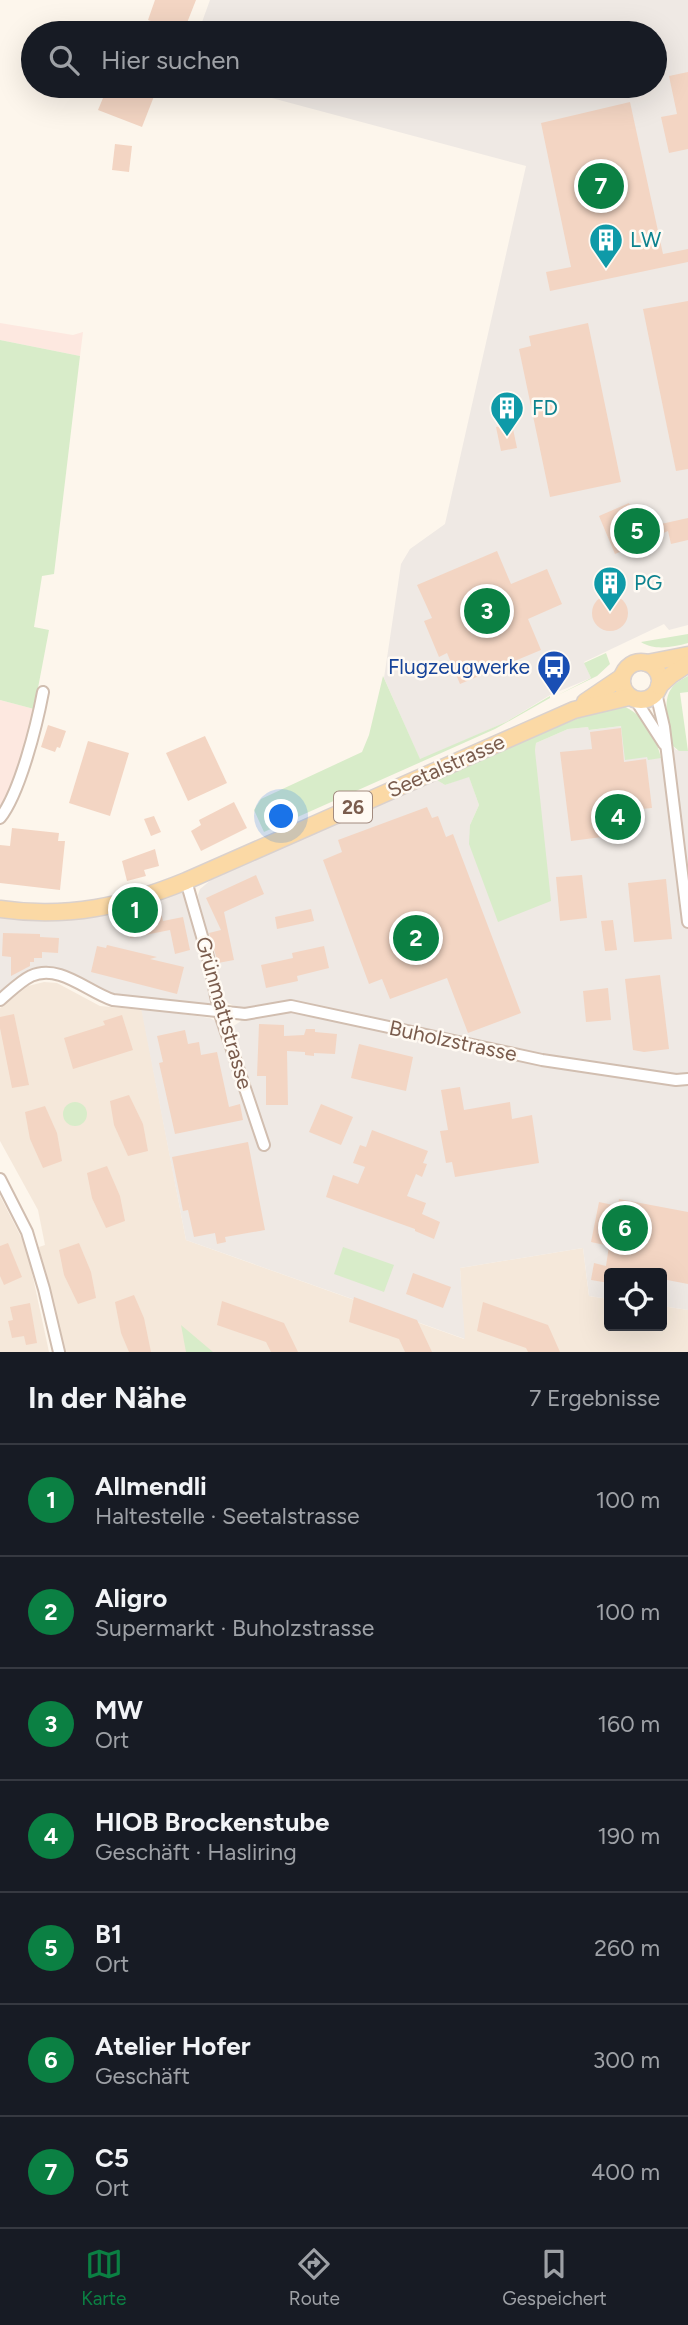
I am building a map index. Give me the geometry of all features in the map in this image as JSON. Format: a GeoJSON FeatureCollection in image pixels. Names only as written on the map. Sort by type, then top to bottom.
{"type":"FeatureCollection","features":[{"type":"Feature","properties":{"kind":"main road"},"geometry":{"type":"LineString","coordinates":[[688,655],[632,664],[622,677],[624,690],[632,698],[646,700],[671,675],[688,664]]}},
{"type":"Feature","properties":{"kind":"main road"},"geometry":{"type":"LineString","coordinates":[[647,663],[657,672],[657,690]]}},
{"type":"Feature","properties":{"kind":"main road","name":"Seetalstrasse"},"geometry":{"type":"LineString","coordinates":[[0,909],[41,913],[104,908],[135,901],[574,710],[622,677]]}},
{"type":"Feature","properties":{"kind":"main road","name":"Seetalstrasse"},"geometry":{"type":"LineString","coordinates":[[574,710],[632,698]]}},
{"type":"Feature","properties":{"kind":"street"},"geometry":{"type":"LineString","coordinates":[[657,690],[688,922]]}},
{"type":"Feature","properties":{"kind":"street"},"geometry":{"type":"LineString","coordinates":[[0,818],[23,766],[43,692]]}},
{"type":"Feature","properties":{"kind":"street"},"geometry":{"type":"LineString","coordinates":[[632,698],[666,746]]}},
{"type":"Feature","properties":{"kind":"street","name":"Grünmattstrasse"},"geometry":{"type":"LineString","coordinates":[[186,881],[208,957],[219,1011],[264,1144]]}},
{"type":"Feature","properties":{"kind":"street","name":"Buholzstrasse"},"geometry":{"type":"LineString","coordinates":[[0,1000],[29,977],[44,972],[56,974],[113,1000],[245,1014],[291,1006],[542,1060],[676,1080],[688,1079]]}},
{"type":"Feature","properties":{"kind":"street"},"geometry":{"type":"LineString","coordinates":[[0,1179],[27,1232],[59,1352]]}},
{"type":"Feature","properties":{"kind":"shaded area"},"geometry":{"type":"Polygon","coordinates":[[[210,0],[688,0],[688,625],[669,630],[664,624],[584,662],[591,678],[550,695],[506,722],[420,760],[384,678],[401,564],[410,549],[445,524],[526,166],[272,98],[667,98],[667,21],[202,21],[210,0]]]}},
{"type":"Feature","properties":{"kind":"shaded area"},"geometry":{"type":"Polygon","coordinates":[[[0,323],[73,335],[83,332],[80,356],[0,340],[0,323]]]}},
{"type":"Feature","properties":{"kind":"shaded area"},"geometry":{"type":"Polygon","coordinates":[[[0,700],[34,709],[12,808],[0,825],[0,700]]]}},
{"type":"Feature","properties":{"kind":"shaded area"},"geometry":{"type":"Polygon","coordinates":[[[621,726],[648,757],[661,758],[673,746],[676,750],[688,751],[688,1310],[667,1307],[667,1268],[604,1268],[604,1298],[589,1296],[583,1248],[460,1268],[465,1339],[186,1240],[141,1008],[210,1018],[229,1029],[241,1021],[237,1007],[220,998],[198,895],[200,889],[211,880],[435,779],[445,785],[469,776],[479,805],[470,825],[535,751],[536,743],[568,729],[588,727],[590,730],[621,726]]]}},
{"type":"Feature","properties":{"kind":"shaded area"},"geometry":{"type":"Polygon","coordinates":[[[186,881],[219,1011],[113,1000],[44,973],[0,1000],[0,909],[41,913],[186,881]]]}},
{"type":"Feature","properties":{"kind":"shaded area"},"geometry":{"type":"Polygon","coordinates":[[[44,982],[57,983],[100,1006],[142,1010],[186,1240],[464,1339],[460,1268],[583,1248],[589,1296],[604,1298],[604,1331],[667,1331],[667,1307],[688,1310],[688,1352],[63,1352],[39,1247],[45,1245],[38,1210],[0,1141],[0,1008],[28,986],[44,982]]]}},
{"type":"Feature","properties":{"kind":"shaded area"},"geometry":{"type":"Polygon","coordinates":[[[0,1196],[29,1259],[49,1352],[0,1352],[0,1196]]]}},
{"type":"Feature","properties":{"kind":"green space"},"geometry":{"type":"Polygon","coordinates":[[[0,340],[80,356],[54,574],[42,576],[34,627],[49,630],[34,709],[0,700],[0,340]]]}},
{"type":"Feature","properties":{"kind":"green space"},"geometry":{"type":"Polygon","coordinates":[[[688,634],[688,643],[676,646],[658,647],[641,642],[688,634]]]}},
{"type":"Feature","properties":{"kind":"green space"},"geometry":{"type":"Polygon","coordinates":[[[606,653],[610,664],[597,676],[558,695],[591,678],[584,663],[606,653]]]}},
{"type":"Feature","properties":{"kind":"green space"},"geometry":{"type":"Polygon","coordinates":[[[383,676],[420,759],[506,722],[550,698],[495,729],[264,832],[254,810],[261,799],[362,752],[369,735],[383,676]]]}},
{"type":"Feature","properties":{"kind":"green space"},"geometry":{"type":"Polygon","coordinates":[[[688,676],[688,692],[680,693],[688,751],[679,751],[673,746],[664,717],[667,716],[667,702],[672,687],[688,676]]]}},
{"type":"Feature","properties":{"kind":"green space"},"geometry":{"type":"Polygon","coordinates":[[[622,706],[643,720],[661,758],[625,760],[621,726],[589,730],[588,727],[568,729],[536,743],[551,901],[498,922],[469,844],[470,825],[479,805],[469,777],[445,785],[435,779],[588,714],[622,706]]]}},
{"type":"Feature","properties":{"kind":"green space"},"geometry":{"type":"Polygon","coordinates":[[[75,1102],[83,1106],[87,1114],[83,1122],[75,1126],[67,1122],[63,1114],[67,1106],[75,1102]]]}},
{"type":"Feature","properties":{"kind":"green space"},"geometry":{"type":"Polygon","coordinates":[[[343,1247],[394,1265],[384,1292],[334,1274],[343,1247]]]}},
{"type":"Feature","properties":{"kind":"green space"},"geometry":{"type":"Polygon","coordinates":[[[181,1325],[213,1352],[186,1352],[181,1325]]]}},
{"type":"Feature","properties":{"kind":"building"},"geometry":{"type":"Polygon","coordinates":[[[155,0],[196,0],[188,21],[148,20],[155,0]]]}},
{"type":"Feature","properties":{"kind":"building"},"geometry":{"type":"Polygon","coordinates":[[[688,72],[688,149],[669,153],[661,117],[677,114],[669,76],[688,72]]]}},
{"type":"Feature","properties":{"kind":"building"},"geometry":{"type":"Polygon","coordinates":[[[103,98],[153,98],[142,127],[98,110],[103,98]]]}},
{"type":"Feature","properties":{"kind":"building"},"geometry":{"type":"Polygon","coordinates":[[[630,102],[663,254],[688,249],[688,262],[550,291],[546,272],[571,267],[541,123],[630,102]]]}},
{"type":"Feature","properties":{"kind":"building"},"geometry":{"type":"Polygon","coordinates":[[[115,144],[132,146],[129,172],[112,170],[115,144]]]}},
{"type":"Feature","properties":{"kind":"building"},"geometry":{"type":"Polygon","coordinates":[[[688,301],[688,469],[676,471],[643,309],[688,301]]]}},
{"type":"Feature","properties":{"kind":"building"},"geometry":{"type":"Polygon","coordinates":[[[588,323],[621,482],[550,497],[519,349],[531,346],[529,336],[588,323]]]}},
{"type":"Feature","properties":{"kind":"building","name":"FD"},"geometry":{"type":"Polygon","coordinates":[[[512,424],[517,448],[501,451],[496,427],[512,424]]]}},
{"type":"Feature","properties":{"kind":"building"},"geometry":{"type":"Polygon","coordinates":[[[629,503],[637,522],[656,514],[661,524],[688,518],[688,540],[671,544],[668,531],[615,554],[599,516],[629,503]]]}},
{"type":"Feature","properties":{"kind":"building"},"geometry":{"type":"Polygon","coordinates":[[[497,551],[511,584],[547,569],[562,604],[528,619],[541,650],[460,684],[447,653],[439,657],[424,621],[432,618],[417,585],[497,551]]]}},
{"type":"Feature","properties":{"kind":"building","name":"PG"},"geometry":{"type":"Polygon","coordinates":[[[610,595],[623,600],[628,613],[623,626],[610,631],[597,626],[592,613],[597,600],[610,595]]]}},
{"type":"Feature","properties":{"kind":"building"},"geometry":{"type":"Polygon","coordinates":[[[48,725],[66,731],[60,748],[57,747],[55,752],[41,747],[48,725]]]}},
{"type":"Feature","properties":{"kind":"building"},"geometry":{"type":"Polygon","coordinates":[[[621,728],[624,762],[646,759],[652,808],[630,810],[633,833],[571,841],[560,752],[592,749],[590,732],[621,728]]]}},
{"type":"Feature","properties":{"kind":"building"},"geometry":{"type":"Polygon","coordinates":[[[205,736],[227,783],[188,801],[166,753],[205,736]]]}},
{"type":"Feature","properties":{"kind":"building"},"geometry":{"type":"Polygon","coordinates":[[[88,741],[129,753],[110,816],[69,803],[88,741]]]}},
{"type":"Feature","properties":{"kind":"building"},"geometry":{"type":"Polygon","coordinates":[[[234,802],[247,828],[201,851],[191,831],[201,825],[199,820],[234,802]]]}},
{"type":"Feature","properties":{"kind":"building"},"geometry":{"type":"Polygon","coordinates":[[[427,807],[432,818],[438,816],[446,837],[453,834],[521,1013],[468,1033],[447,978],[390,999],[382,979],[369,984],[323,860],[342,852],[338,840],[427,807]]]}},
{"type":"Feature","properties":{"kind":"building"},"geometry":{"type":"Polygon","coordinates":[[[154,816],[161,832],[151,836],[144,819],[154,816]]]}},
{"type":"Feature","properties":{"kind":"building"},"geometry":{"type":"Polygon","coordinates":[[[12,828],[59,833],[58,841],[65,841],[60,890],[0,883],[0,845],[10,846],[12,828]]]}},
{"type":"Feature","properties":{"kind":"building"},"geometry":{"type":"Polygon","coordinates":[[[155,849],[159,866],[144,870],[146,876],[127,881],[122,861],[155,849]]]}},
{"type":"Feature","properties":{"kind":"building"},"geometry":{"type":"Polygon","coordinates":[[[256,875],[264,894],[224,912],[234,960],[218,963],[209,933],[221,930],[206,898],[256,875]]]}},
{"type":"Feature","properties":{"kind":"building"},"geometry":{"type":"Polygon","coordinates":[[[582,875],[587,918],[560,921],[556,877],[582,875]]]}},
{"type":"Feature","properties":{"kind":"building"},"geometry":{"type":"Polygon","coordinates":[[[666,879],[672,939],[634,942],[628,883],[666,879]]]}},
{"type":"Feature","properties":{"kind":"building"},"geometry":{"type":"Polygon","coordinates":[[[311,909],[314,921],[277,929],[275,917],[311,909]]]}},
{"type":"Feature","properties":{"kind":"building"},"geometry":{"type":"Polygon","coordinates":[[[161,913],[163,921],[183,917],[190,950],[175,954],[170,930],[130,938],[127,920],[161,913]]]}},
{"type":"Feature","properties":{"kind":"building"},"geometry":{"type":"Polygon","coordinates":[[[613,920],[617,950],[605,951],[601,921],[613,920]]]}},
{"type":"Feature","properties":{"kind":"building"},"geometry":{"type":"Polygon","coordinates":[[[3,933],[40,934],[40,937],[59,938],[58,953],[42,952],[42,958],[34,958],[30,966],[11,976],[11,957],[2,956],[3,933]]]}},
{"type":"Feature","properties":{"kind":"building"},"geometry":{"type":"Polygon","coordinates":[[[107,945],[157,957],[150,959],[184,967],[177,994],[91,972],[97,946],[106,948],[107,945]]]}},
{"type":"Feature","properties":{"kind":"building"},"geometry":{"type":"Polygon","coordinates":[[[324,946],[329,968],[297,976],[298,981],[266,988],[261,965],[293,958],[292,953],[324,946]]]}},
{"type":"Feature","properties":{"kind":"building"},"geometry":{"type":"Polygon","coordinates":[[[660,975],[669,1049],[644,1052],[633,1050],[625,979],[660,975]]]}},
{"type":"Feature","properties":{"kind":"building"},"geometry":{"type":"Polygon","coordinates":[[[608,988],[611,1020],[586,1022],[583,991],[608,988]]]}},
{"type":"Feature","properties":{"kind":"building"},"geometry":{"type":"Polygon","coordinates":[[[14,1014],[29,1085],[12,1088],[0,1017],[14,1014]]]}},
{"type":"Feature","properties":{"kind":"building"},"geometry":{"type":"Polygon","coordinates":[[[122,1015],[133,1050],[73,1069],[64,1038],[105,1025],[103,1021],[122,1015]]]}},
{"type":"Feature","properties":{"kind":"building"},"geometry":{"type":"Polygon","coordinates":[[[259,1024],[284,1025],[284,1036],[304,1035],[306,1029],[337,1034],[335,1054],[314,1053],[314,1056],[305,1055],[305,1052],[287,1051],[288,1105],[266,1105],[266,1076],[257,1076],[259,1024]]]}},
{"type":"Feature","properties":{"kind":"building"},"geometry":{"type":"Polygon","coordinates":[[[185,1030],[188,1044],[199,1042],[201,1055],[217,1052],[229,1107],[240,1104],[243,1120],[175,1134],[159,1063],[163,1062],[157,1036],[185,1030]]]}},
{"type":"Feature","properties":{"kind":"building"},"geometry":{"type":"Polygon","coordinates":[[[359,1044],[413,1057],[406,1091],[351,1078],[359,1044]]]}},
{"type":"Feature","properties":{"kind":"building"},"geometry":{"type":"Polygon","coordinates":[[[460,1087],[464,1110],[510,1102],[512,1119],[532,1115],[539,1163],[455,1177],[452,1162],[446,1163],[440,1131],[448,1130],[441,1090],[460,1087]]]}},
{"type":"Feature","properties":{"kind":"building"},"geometry":{"type":"Polygon","coordinates":[[[129,1095],[143,1124],[148,1151],[128,1156],[114,1125],[110,1101],[129,1095]]]}},
{"type":"Feature","properties":{"kind":"building"},"geometry":{"type":"Polygon","coordinates":[[[321,1104],[353,1117],[341,1145],[309,1132],[321,1104]]]}},
{"type":"Feature","properties":{"kind":"building"},"geometry":{"type":"Polygon","coordinates":[[[45,1106],[57,1133],[62,1161],[43,1168],[30,1139],[25,1112],[45,1106]]]}},
{"type":"Feature","properties":{"kind":"building"},"geometry":{"type":"Polygon","coordinates":[[[372,1130],[428,1151],[423,1163],[427,1164],[422,1177],[416,1174],[407,1196],[426,1203],[422,1214],[440,1222],[434,1239],[415,1229],[326,1197],[333,1175],[358,1184],[365,1167],[353,1163],[360,1145],[366,1147],[372,1130]]]}},
{"type":"Feature","properties":{"kind":"building"},"geometry":{"type":"Polygon","coordinates":[[[248,1142],[265,1230],[225,1237],[226,1242],[217,1244],[215,1233],[194,1237],[188,1210],[183,1211],[172,1157],[248,1142]]]}},
{"type":"Feature","properties":{"kind":"building"},"geometry":{"type":"Polygon","coordinates":[[[107,1166],[120,1196],[125,1221],[106,1228],[92,1198],[87,1173],[107,1166]]]}},
{"type":"Feature","properties":{"kind":"building"},"geometry":{"type":"Polygon","coordinates":[[[619,1199],[688,1212],[688,1284],[667,1280],[667,1268],[604,1268],[604,1282],[591,1280],[594,1263],[606,1266],[609,1246],[591,1242],[599,1202],[618,1206],[619,1199]]]}},
{"type":"Feature","properties":{"kind":"building"},"geometry":{"type":"Polygon","coordinates":[[[8,1243],[22,1277],[4,1285],[0,1276],[0,1246],[8,1243]]]}},
{"type":"Feature","properties":{"kind":"building"},"geometry":{"type":"Polygon","coordinates":[[[79,1243],[91,1272],[96,1298],[78,1304],[64,1275],[59,1250],[79,1243]]]}},
{"type":"Feature","properties":{"kind":"building"},"geometry":{"type":"Polygon","coordinates":[[[413,1273],[451,1287],[443,1308],[406,1294],[413,1273]]]}},
{"type":"Feature","properties":{"kind":"building"},"geometry":{"type":"Polygon","coordinates":[[[134,1295],[144,1318],[151,1352],[129,1352],[121,1333],[115,1302],[134,1295]]]}},
{"type":"Feature","properties":{"kind":"building"},"geometry":{"type":"Polygon","coordinates":[[[354,1297],[417,1320],[432,1352],[405,1352],[399,1339],[349,1322],[354,1297]]]}},
{"type":"Feature","properties":{"kind":"building"},"geometry":{"type":"Polygon","coordinates":[[[222,1301],[284,1323],[298,1352],[271,1352],[266,1342],[217,1325],[222,1301]]]}},
{"type":"Feature","properties":{"kind":"building"},"geometry":{"type":"Polygon","coordinates":[[[483,1302],[548,1325],[560,1352],[528,1352],[526,1348],[477,1331],[483,1302]]]}},
{"type":"Feature","properties":{"kind":"building"},"geometry":{"type":"Polygon","coordinates":[[[30,1303],[37,1343],[26,1345],[24,1336],[12,1338],[8,1321],[13,1320],[10,1307],[30,1303]]]}},
{"type":"Feature","properties":{"kind":"place","name":"C5"},"geometry":{"type":"Point","coordinates":[601,186]}},
{"type":"Feature","properties":{"kind":"place","name":"LW"},"geometry":{"type":"Point","coordinates":[606,270]}},
{"type":"Feature","properties":{"kind":"place","name":"FD"},"geometry":{"type":"Point","coordinates":[507,438]}},
{"type":"Feature","properties":{"kind":"place","name":"B1"},"geometry":{"type":"Point","coordinates":[637,531]}},
{"type":"Feature","properties":{"kind":"place","name":"MW"},"geometry":{"type":"Point","coordinates":[487,611]}},
{"type":"Feature","properties":{"kind":"place","name":"PG"},"geometry":{"type":"Point","coordinates":[610,613]}},
{"type":"Feature","properties":{"kind":"place","name":"Flugzeugwerke"},"geometry":{"type":"Point","coordinates":[554,697]}},
{"type":"Feature","properties":{"kind":"place","name":"HIOB Brockenstube"},"geometry":{"type":"Point","coordinates":[618,817]}},
{"type":"Feature","properties":{"kind":"place","name":"Allmendli"},"geometry":{"type":"Point","coordinates":[135,910]}},
{"type":"Feature","properties":{"kind":"place","name":"Aligro"},"geometry":{"type":"Point","coordinates":[416,938]}},
{"type":"Feature","properties":{"kind":"place","name":"Atelier Hofer"},"geometry":{"type":"Point","coordinates":[625,1228]}}]}
